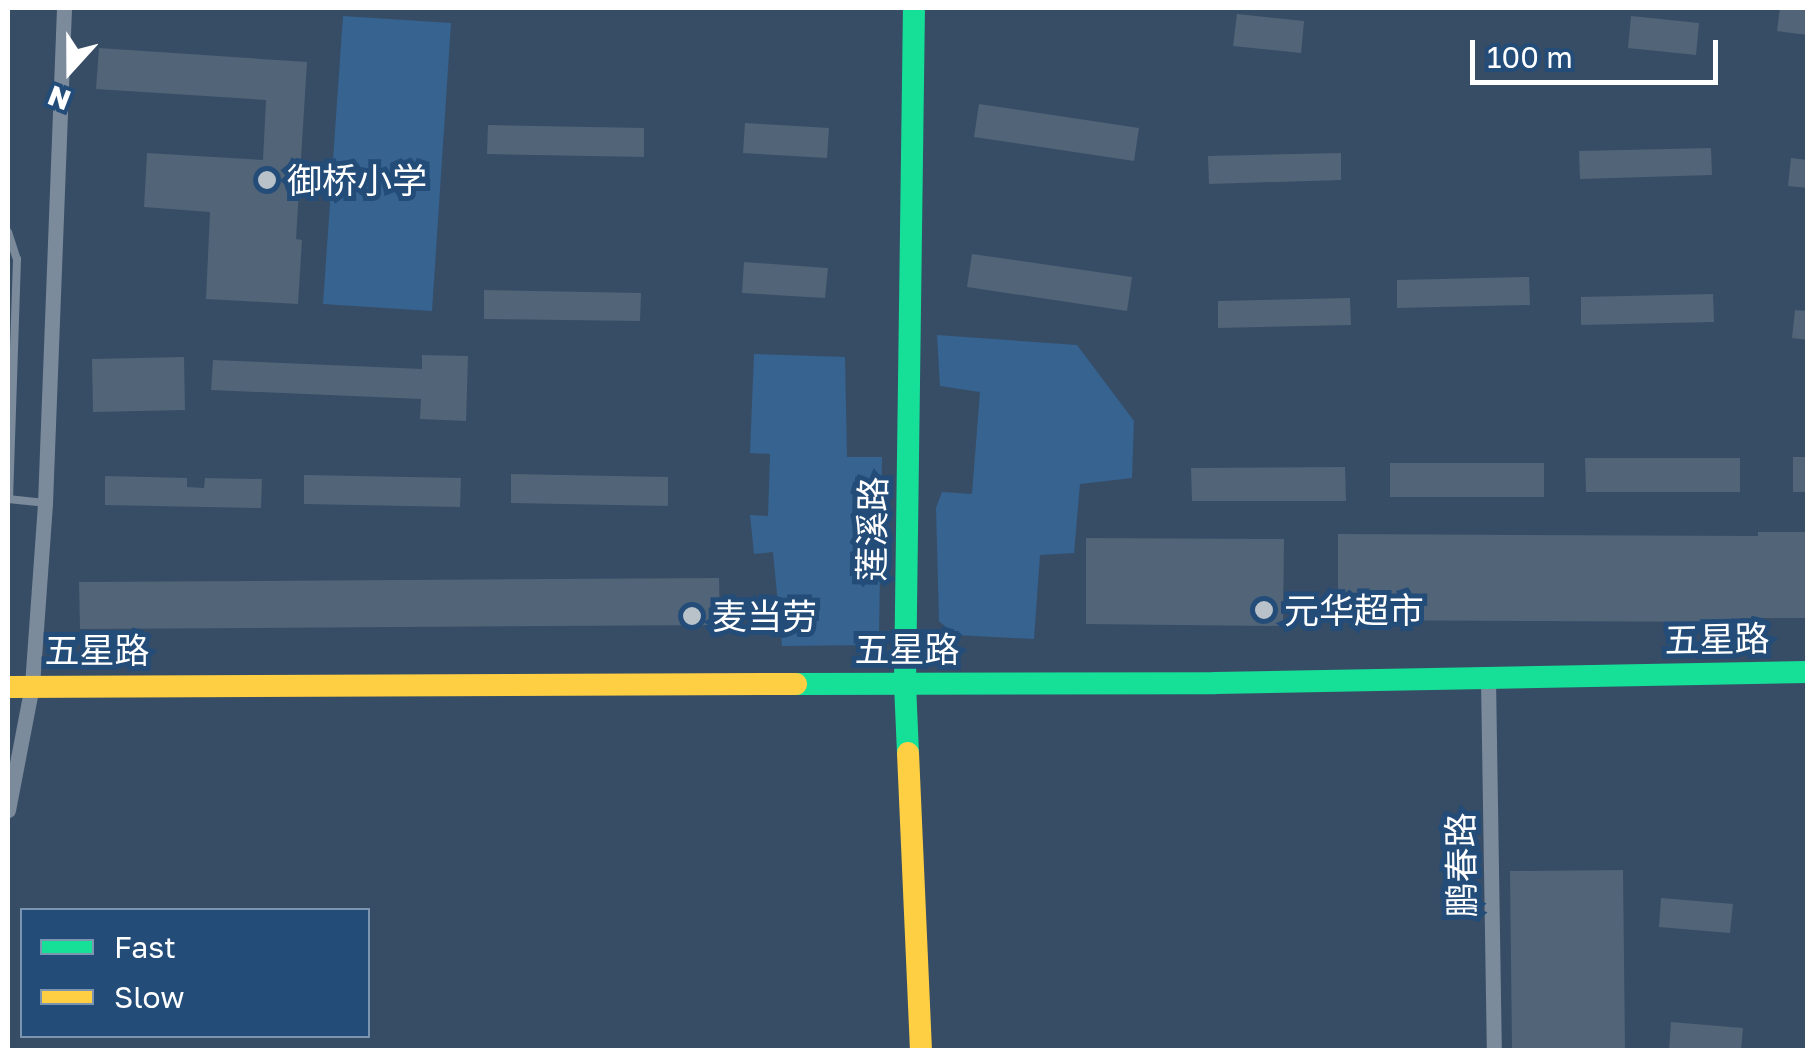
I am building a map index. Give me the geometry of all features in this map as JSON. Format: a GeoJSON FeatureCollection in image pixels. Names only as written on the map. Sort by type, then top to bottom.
{"type":"FeatureCollection","features":[{"type":"Feature","properties":{"kind":"street"},"geometry":{"type":"LineString","coordinates":[[8,810],[32,685],[45,503],[64,8]]}},
{"type":"Feature","properties":{"kind":"street","name":"莲溪路"},"geometry":{"type":"LineString","coordinates":[[914,8],[905,684],[921,1050]]}},
{"type":"Feature","properties":{"kind":"street","name":"五星路"},"geometry":{"type":"LineString","coordinates":[[8,686],[905,684],[1808,672]]}},
{"type":"Feature","properties":{"kind":"street","name":"鹏春路"},"geometry":{"type":"LineString","coordinates":[[1488,678],[1494,1050]]}},
{"type":"Feature","properties":{"kind":"lane"},"geometry":{"type":"LineString","coordinates":[[8,232],[17,259],[11,286],[8,499],[45,503]]}},
{"type":"Feature","properties":{"kind":"shaded area"},"geometry":{"type":"Polygon","coordinates":[[[343,16],[451,23],[432,311],[323,304],[343,16]]]}},
{"type":"Feature","properties":{"kind":"shaded area"},"geometry":{"type":"Polygon","coordinates":[[[937,335],[1077,345],[1134,421],[1132,478],[1080,484],[1074,553],[1040,555],[1034,639],[955,635],[939,621],[936,508],[942,492],[972,494],[980,392],[940,386],[937,335]]]}},
{"type":"Feature","properties":{"kind":"shaded area"},"geometry":{"type":"Polygon","coordinates":[[[754,354],[845,357],[847,457],[882,457],[879,634],[870,645],[782,646],[773,552],[754,554],[750,515],[768,516],[770,454],[750,453],[754,354]]]}},
{"type":"Feature","properties":{"kind":"building"},"geometry":{"type":"Polygon","coordinates":[[[1780,8],[1808,8],[1808,35],[1777,31],[1780,8]]]}},
{"type":"Feature","properties":{"kind":"building"},"geometry":{"type":"Polygon","coordinates":[[[1237,14],[1304,21],[1301,53],[1233,46],[1237,14]]]}},
{"type":"Feature","properties":{"kind":"building"},"geometry":{"type":"Polygon","coordinates":[[[1631,16],[1699,23],[1696,55],[1628,48],[1631,16]]]}},
{"type":"Feature","properties":{"kind":"building"},"geometry":{"type":"Polygon","coordinates":[[[99,48],[307,62],[296,239],[302,240],[298,304],[206,299],[210,212],[144,207],[147,153],[263,160],[266,100],[96,89],[99,48]]]}},
{"type":"Feature","properties":{"kind":"building"},"geometry":{"type":"Polygon","coordinates":[[[979,104],[1139,128],[1134,161],[974,137],[979,104]]]}},
{"type":"Feature","properties":{"kind":"building"},"geometry":{"type":"Polygon","coordinates":[[[745,123],[829,128],[827,158],[743,153],[745,123]]]}},
{"type":"Feature","properties":{"kind":"building"},"geometry":{"type":"Polygon","coordinates":[[[488,125],[644,128],[644,157],[487,154],[488,125]]]}},
{"type":"Feature","properties":{"kind":"building"},"geometry":{"type":"Polygon","coordinates":[[[1711,148],[1712,175],[1580,179],[1579,151],[1711,148]]]}},
{"type":"Feature","properties":{"kind":"building"},"geometry":{"type":"Polygon","coordinates":[[[1341,153],[1341,180],[1209,184],[1208,156],[1341,153]]]}},
{"type":"Feature","properties":{"kind":"building"},"geometry":{"type":"Polygon","coordinates":[[[1791,158],[1808,160],[1808,188],[1788,186],[1791,158]]]}},
{"type":"Feature","properties":{"kind":"building"},"geometry":{"type":"Polygon","coordinates":[[[972,254],[1132,277],[1127,311],[967,287],[972,254]]]}},
{"type":"Feature","properties":{"kind":"building"},"geometry":{"type":"Polygon","coordinates":[[[744,262],[828,268],[825,298],[742,293],[744,262]]]}},
{"type":"Feature","properties":{"kind":"building"},"geometry":{"type":"Polygon","coordinates":[[[1529,277],[1530,305],[1397,308],[1397,280],[1529,277]]]}},
{"type":"Feature","properties":{"kind":"building"},"geometry":{"type":"Polygon","coordinates":[[[484,290],[641,293],[640,321],[484,319],[484,290]]]}},
{"type":"Feature","properties":{"kind":"building"},"geometry":{"type":"Polygon","coordinates":[[[1713,294],[1714,322],[1581,325],[1581,297],[1713,294]]]}},
{"type":"Feature","properties":{"kind":"building"},"geometry":{"type":"Polygon","coordinates":[[[1350,298],[1351,325],[1218,328],[1218,301],[1350,298]]]}},
{"type":"Feature","properties":{"kind":"building"},"geometry":{"type":"Polygon","coordinates":[[[1795,310],[1808,311],[1808,340],[1792,338],[1795,310]]]}},
{"type":"Feature","properties":{"kind":"building"},"geometry":{"type":"Polygon","coordinates":[[[422,355],[468,356],[466,421],[420,419],[421,399],[211,390],[213,360],[422,369],[422,355]]]}},
{"type":"Feature","properties":{"kind":"building"},"geometry":{"type":"Polygon","coordinates":[[[184,357],[185,410],[93,412],[92,359],[184,357]]]}},
{"type":"Feature","properties":{"kind":"building"},"geometry":{"type":"Polygon","coordinates":[[[1793,457],[1808,457],[1808,492],[1793,492],[1793,457]]]}},
{"type":"Feature","properties":{"kind":"building"},"geometry":{"type":"Polygon","coordinates":[[[1585,458],[1740,458],[1740,492],[1586,492],[1585,458]]]}},
{"type":"Feature","properties":{"kind":"building"},"geometry":{"type":"Polygon","coordinates":[[[1390,463],[1544,463],[1544,497],[1390,497],[1390,463]]]}},
{"type":"Feature","properties":{"kind":"building"},"geometry":{"type":"Polygon","coordinates":[[[1345,467],[1346,501],[1192,501],[1191,468],[1345,467]]]}},
{"type":"Feature","properties":{"kind":"building"},"geometry":{"type":"Polygon","coordinates":[[[511,474],[668,477],[668,506],[511,503],[511,474]]]}},
{"type":"Feature","properties":{"kind":"building"},"geometry":{"type":"Polygon","coordinates":[[[304,475],[461,478],[460,507],[304,504],[304,475]]]}},
{"type":"Feature","properties":{"kind":"building"},"geometry":{"type":"Polygon","coordinates":[[[105,476],[187,478],[187,487],[204,488],[205,478],[262,479],[261,508],[105,505],[105,476]]]}},
{"type":"Feature","properties":{"kind":"building"},"geometry":{"type":"Polygon","coordinates":[[[1758,532],[1808,532],[1808,618],[1741,618],[1741,622],[1338,620],[1338,534],[1758,536],[1758,532]]]}},
{"type":"Feature","properties":{"kind":"building"},"geometry":{"type":"Polygon","coordinates":[[[1086,538],[1284,539],[1283,626],[1086,624],[1086,538]]]}},
{"type":"Feature","properties":{"kind":"building"},"geometry":{"type":"Polygon","coordinates":[[[719,578],[720,625],[80,629],[79,582],[719,578]]]}},
{"type":"Feature","properties":{"kind":"building"},"geometry":{"type":"Polygon","coordinates":[[[1623,870],[1625,1050],[1512,1050],[1510,871],[1623,870]]]}},
{"type":"Feature","properties":{"kind":"building"},"geometry":{"type":"Polygon","coordinates":[[[1661,898],[1733,904],[1730,933],[1659,927],[1661,898]]]}},
{"type":"Feature","properties":{"kind":"building"},"geometry":{"type":"Polygon","coordinates":[[[1671,1022],[1743,1028],[1741,1050],[1669,1050],[1671,1022]]]}},
{"type":"Feature","properties":{"kind":"traffic: fast"},"geometry":{"type":"LineString","coordinates":[[908,753],[905,684],[914,8]]}},
{"type":"Feature","properties":{"kind":"traffic: fast"},"geometry":{"type":"LineString","coordinates":[[796,684],[1215,683],[1808,672]]}},
{"type":"Feature","properties":{"kind":"traffic: slow"},"geometry":{"type":"LineString","coordinates":[[8,687],[796,684]]}},
{"type":"Feature","properties":{"kind":"traffic: slow"},"geometry":{"type":"LineString","coordinates":[[908,753],[921,1050]]}},
{"type":"Feature","properties":{"kind":"place","name":"御桥小学"},"geometry":{"type":"Point","coordinates":[267,180]}},
{"type":"Feature","properties":{"kind":"place","name":"元华超市"},"geometry":{"type":"Point","coordinates":[1264,610]}},
{"type":"Feature","properties":{"kind":"place","name":"麦当劳"},"geometry":{"type":"Point","coordinates":[692,616]}}]}
